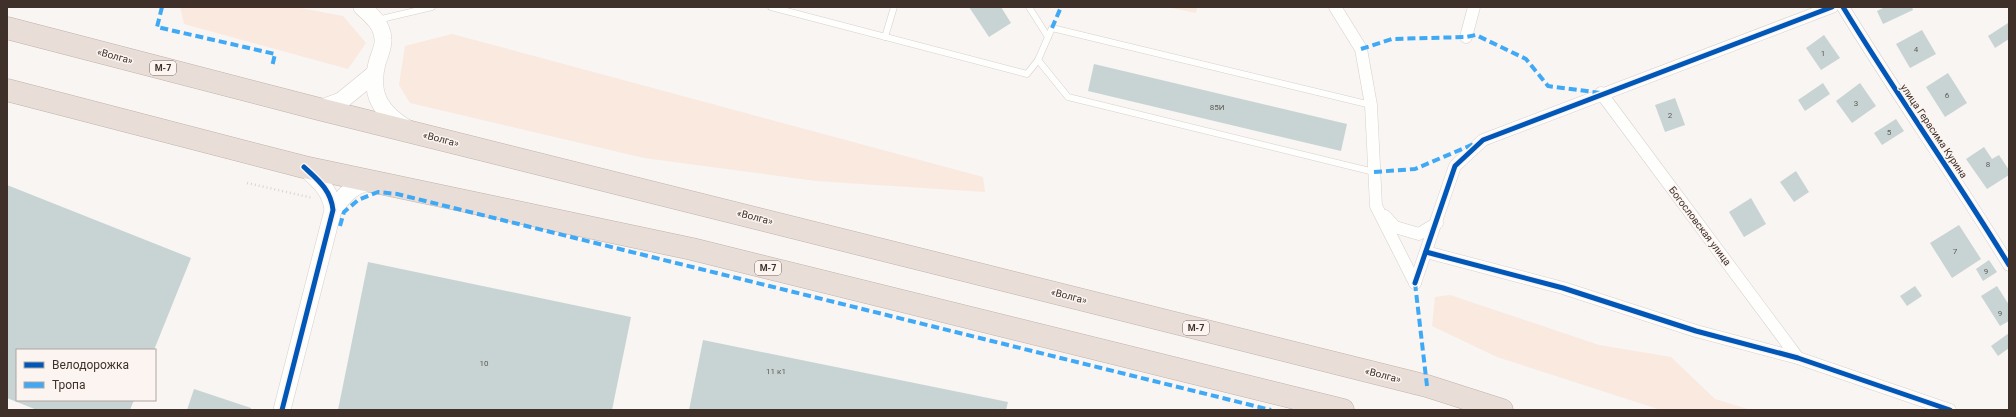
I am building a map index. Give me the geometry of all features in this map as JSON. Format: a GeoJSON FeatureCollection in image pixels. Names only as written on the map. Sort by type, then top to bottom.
{"type":"FeatureCollection","features":[{"type":"Feature","properties":{"kind":"highway","name":"«Волга»"},"geometry":{"type":"LineString","coordinates":[[7,28],[319,109],[1427,386],[1502,410]]}},
{"type":"Feature","properties":{"kind":"highway","name":"М-7"},"geometry":{"type":"LineString","coordinates":[[7,90],[304,167],[379,181],[692,249],[1343,410]]}},
{"type":"Feature","properties":{"kind":"street"},"geometry":{"type":"LineString","coordinates":[[362,7],[377,20],[384,40],[374,74],[375,94],[381,104],[397,122],[414,132]]}},
{"type":"Feature","properties":{"kind":"street"},"geometry":{"type":"LineString","coordinates":[[1335,7],[1361,49],[1371,105],[1376,206],[1415,284],[1455,166],[1483,140],[1601,93],[1832,7]]}},
{"type":"Feature","properties":{"kind":"street"},"geometry":{"type":"LineString","coordinates":[[1466,38],[1474,7]]}},
{"type":"Feature","properties":{"kind":"street","name":"улица Герасима Курина"},"geometry":{"type":"LineString","coordinates":[[1843,7],[1875,59],[1963,190],[2009,265]]}},
{"type":"Feature","properties":{"kind":"street"},"geometry":{"type":"LineString","coordinates":[[319,109],[340,101],[374,74]]}},
{"type":"Feature","properties":{"kind":"street","name":"Богословская улица"},"geometry":{"type":"LineString","coordinates":[[1601,93],[1798,358]]}},
{"type":"Feature","properties":{"kind":"street"},"geometry":{"type":"LineString","coordinates":[[282,410],[326,206],[332,198],[325,186],[304,167]]}},
{"type":"Feature","properties":{"kind":"street"},"geometry":{"type":"LineString","coordinates":[[326,206],[352,188],[366,182],[379,181]]}},
{"type":"Feature","properties":{"kind":"street"},"geometry":{"type":"LineString","coordinates":[[1376,206],[1395,227],[1419,234],[1436,223]]}},
{"type":"Feature","properties":{"kind":"street"},"geometry":{"type":"LineString","coordinates":[[1426,252],[1563,288],[1696,331],[1798,358],[1950,410]]}},
{"type":"Feature","properties":{"kind":"lane"},"geometry":{"type":"LineString","coordinates":[[377,20],[432,7]]}},
{"type":"Feature","properties":{"kind":"lane"},"geometry":{"type":"LineString","coordinates":[[771,7],[1027,74],[1038,60],[1052,28],[1371,105]]}},
{"type":"Feature","properties":{"kind":"lane"},"geometry":{"type":"LineString","coordinates":[[885,37],[894,7]]}},
{"type":"Feature","properties":{"kind":"lane"},"geometry":{"type":"LineString","coordinates":[[1028,7],[1048,37]]}},
{"type":"Feature","properties":{"kind":"lane"},"geometry":{"type":"LineString","coordinates":[[1038,60],[1068,97],[1374,172]]}},
{"type":"Feature","properties":{"kind":"path"},"geometry":{"type":"LineString","coordinates":[[247,183],[313,198],[326,206]]}},
{"type":"Feature","properties":{"kind":"shaded area"},"geometry":{"type":"Polygon","coordinates":[[[180,7],[295,7],[343,16],[366,43],[348,69],[184,24],[180,7]]]}},
{"type":"Feature","properties":{"kind":"shaded area"},"geometry":{"type":"Polygon","coordinates":[[[1166,7],[1197,7],[1196,13],[1166,7]]]}},
{"type":"Feature","properties":{"kind":"shaded area"},"geometry":{"type":"Polygon","coordinates":[[[452,34],[983,177],[985,192],[816,181],[644,158],[410,103],[399,85],[405,46],[452,34]]]}},
{"type":"Feature","properties":{"kind":"shaded area"},"geometry":{"type":"Polygon","coordinates":[[[1450,295],[1599,345],[1671,357],[1715,399],[1751,410],[1661,410],[1497,357],[1432,326],[1435,297],[1450,295]]]}},
{"type":"Feature","properties":{"kind":"building"},"geometry":{"type":"Polygon","coordinates":[[[969,7],[1001,7],[1011,23],[989,37],[969,7]]]}},
{"type":"Feature","properties":{"kind":"building"},"geometry":{"type":"Polygon","coordinates":[[[1885,7],[1912,7],[1913,10],[1883,24],[1877,11],[1885,7]]]}},
{"type":"Feature","properties":{"kind":"building"},"geometry":{"type":"Polygon","coordinates":[[[2008,23],[2009,39],[1995,48],[1988,36],[2008,23]]]}},
{"type":"Feature","properties":{"kind":"building"},"geometry":{"type":"Polygon","coordinates":[[[1922,30],[1936,54],[1910,68],[1896,44],[1922,30]]]}},
{"type":"Feature","properties":{"kind":"building"},"geometry":{"type":"Polygon","coordinates":[[[1824,35],[1840,58],[1821,70],[1806,48],[1824,35]]]}},
{"type":"Feature","properties":{"kind":"building"},"geometry":{"type":"Polygon","coordinates":[[[1094,64],[1347,124],[1341,151],[1088,91],[1094,64]]]}},
{"type":"Feature","properties":{"kind":"building"},"geometry":{"type":"Polygon","coordinates":[[[1948,73],[1967,103],[1945,117],[1926,87],[1948,73]]]}},
{"type":"Feature","properties":{"kind":"building"},"geometry":{"type":"Polygon","coordinates":[[[1823,83],[1830,94],[1805,111],[1798,100],[1823,83]]]}},
{"type":"Feature","properties":{"kind":"building"},"geometry":{"type":"Polygon","coordinates":[[[1860,83],[1876,106],[1852,123],[1836,101],[1860,83]]]}},
{"type":"Feature","properties":{"kind":"building"},"geometry":{"type":"Polygon","coordinates":[[[1675,98],[1685,125],[1665,132],[1655,105],[1675,98]]]}},
{"type":"Feature","properties":{"kind":"building"},"geometry":{"type":"Polygon","coordinates":[[[1896,119],[1904,131],[1882,145],[1874,133],[1896,119]]]}},
{"type":"Feature","properties":{"kind":"building"},"geometry":{"type":"Polygon","coordinates":[[[1984,147],[1992,159],[1999,155],[2009,170],[2009,175],[1987,189],[1966,159],[1984,147]]]}},
{"type":"Feature","properties":{"kind":"building"},"geometry":{"type":"Polygon","coordinates":[[[1796,171],[1809,192],[1794,202],[1780,182],[1796,171]]]}},
{"type":"Feature","properties":{"kind":"building"},"geometry":{"type":"Polygon","coordinates":[[[7,185],[191,258],[154,349],[16,349],[16,401],[134,401],[130,410],[37,410],[7,398],[7,185]]]}},
{"type":"Feature","properties":{"kind":"building"},"geometry":{"type":"Polygon","coordinates":[[[1751,198],[1766,224],[1744,237],[1729,212],[1751,198]]]}},
{"type":"Feature","properties":{"kind":"building"},"geometry":{"type":"Polygon","coordinates":[[[1959,225],[1981,259],[1952,278],[1930,243],[1959,225]]]}},
{"type":"Feature","properties":{"kind":"building"},"geometry":{"type":"Polygon","coordinates":[[[1989,260],[1997,272],[1983,281],[1976,269],[1989,260]]]}},
{"type":"Feature","properties":{"kind":"building"},"geometry":{"type":"Polygon","coordinates":[[[368,262],[631,317],[612,410],[338,410],[368,262]]]}},
{"type":"Feature","properties":{"kind":"building"},"geometry":{"type":"Polygon","coordinates":[[[1915,286],[1922,296],[1907,306],[1900,296],[1915,286]]]}},
{"type":"Feature","properties":{"kind":"building"},"geometry":{"type":"Polygon","coordinates":[[[1997,286],[2009,305],[2009,321],[2000,326],[1981,296],[1997,286]]]}},
{"type":"Feature","properties":{"kind":"building"},"geometry":{"type":"Polygon","coordinates":[[[2009,333],[2009,348],[1998,356],[1991,346],[2009,333]]]}},
{"type":"Feature","properties":{"kind":"building"},"geometry":{"type":"Polygon","coordinates":[[[703,340],[1008,402],[1006,410],[689,410],[703,340]]]}},
{"type":"Feature","properties":{"kind":"building"},"geometry":{"type":"Polygon","coordinates":[[[194,389],[251,408],[251,410],[187,410],[194,389]]]}},
{"type":"Feature","properties":{"kind":"marked path"},"geometry":{"type":"LineString","coordinates":[[162,7],[157,27],[275,54],[272,67]]}},
{"type":"Feature","properties":{"kind":"marked path"},"geometry":{"type":"LineString","coordinates":[[1052,28],[1061,7]]}},
{"type":"Feature","properties":{"kind":"marked path"},"geometry":{"type":"LineString","coordinates":[[1361,49],[1392,39],[1466,37],[1476,35],[1526,59],[1548,86],[1601,93]]}},
{"type":"Feature","properties":{"kind":"marked path"},"geometry":{"type":"LineString","coordinates":[[1374,172],[1415,169],[1474,144]]}},
{"type":"Feature","properties":{"kind":"marked path"},"geometry":{"type":"LineString","coordinates":[[340,226],[344,212],[358,200],[378,192],[397,194],[1271,410]]}},
{"type":"Feature","properties":{"kind":"marked path"},"geometry":{"type":"LineString","coordinates":[[1415,283],[1427,386]]}},
{"type":"Feature","properties":{"kind":"cycle path"},"geometry":{"type":"LineString","coordinates":[[1415,283],[1455,166],[1483,140],[1832,7]]}},
{"type":"Feature","properties":{"kind":"cycle path"},"geometry":{"type":"LineString","coordinates":[[1843,7],[2009,265]]}},
{"type":"Feature","properties":{"kind":"cycle path"},"geometry":{"type":"LineString","coordinates":[[282,410],[333,210],[327,191],[304,167]]}},
{"type":"Feature","properties":{"kind":"cycle path"},"geometry":{"type":"LineString","coordinates":[[1426,252],[1563,288],[1696,331],[1798,358],[1950,410]]}}]}
